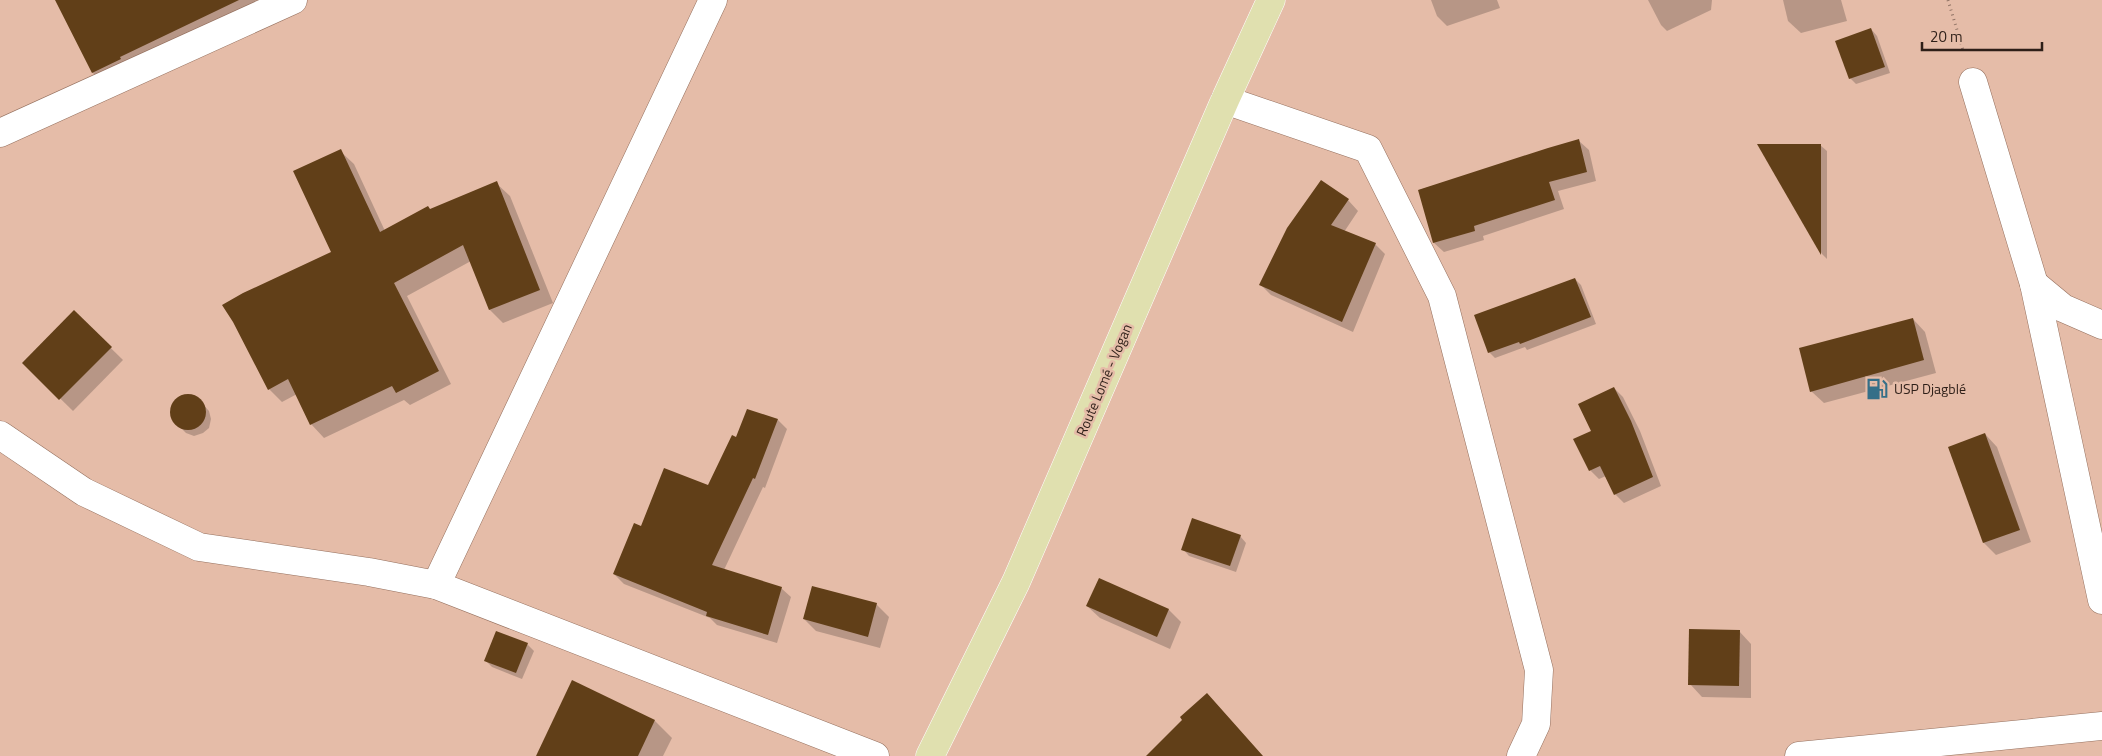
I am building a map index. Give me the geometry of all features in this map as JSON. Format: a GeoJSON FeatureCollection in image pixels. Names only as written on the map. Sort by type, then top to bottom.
{"type":"FeatureCollection","features":[{"type":"Feature","properties":{"kind":"main road","name":"Route Lomé - Vogan"},"geometry":{"type":"LineString","coordinates":[[930,756],[1016,582],[1271,0]]}},
{"type":"Feature","properties":{"kind":"street"},"geometry":{"type":"LineString","coordinates":[[0,133],[293,0]]}},
{"type":"Feature","properties":{"kind":"street"},"geometry":{"type":"LineString","coordinates":[[436,585],[712,0]]}},
{"type":"Feature","properties":{"kind":"street"},"geometry":{"type":"LineString","coordinates":[[1973,82],[2034,284],[2102,600]]}},
{"type":"Feature","properties":{"kind":"street"},"geometry":{"type":"LineString","coordinates":[[1226,100],[1368,148],[1442,296],[1539,670],[1536,724],[1521,756]]}},
{"type":"Feature","properties":{"kind":"street"},"geometry":{"type":"LineString","coordinates":[[2034,284],[2063,308],[2102,325]]}},
{"type":"Feature","properties":{"kind":"street"},"geometry":{"type":"LineString","coordinates":[[0,435],[84,492],[199,547],[369,572],[436,585],[875,756]]}},
{"type":"Feature","properties":{"kind":"street"},"geometry":{"type":"LineString","coordinates":[[1799,756],[2102,726]]}},
{"type":"Feature","properties":{"kind":"path"},"geometry":{"type":"LineString","coordinates":[[1948,0],[1973,82]]}},
{"type":"Feature","properties":{"kind":"building"},"geometry":{"type":"Polygon","coordinates":[[[55,0],[239,0],[120,57],[121,59],[92,73],[55,0]]]}},
{"type":"Feature","properties":{"kind":"building"},"geometry":{"type":"Polygon","coordinates":[[[1871,28],[1885,67],[1849,79],[1835,41],[1871,28]]]}},
{"type":"Feature","properties":{"kind":"building"},"geometry":{"type":"Polygon","coordinates":[[[1579,139],[1587,172],[1549,182],[1555,200],[1474,226],[1475,231],[1433,243],[1418,190],[1579,139]]]}},
{"type":"Feature","properties":{"kind":"building"},"geometry":{"type":"Polygon","coordinates":[[[1757,144],[1821,144],[1821,255],[1757,144]]]}},
{"type":"Feature","properties":{"kind":"building"},"geometry":{"type":"Polygon","coordinates":[[[341,149],[380,232],[428,206],[430,209],[497,181],[540,290],[489,310],[463,245],[394,283],[439,371],[396,393],[392,386],[310,425],[288,379],[268,390],[233,322],[222,305],[243,293],[331,252],[293,171],[341,149]]]}},
{"type":"Feature","properties":{"kind":"building"},"geometry":{"type":"Polygon","coordinates":[[[1321,180],[1349,199],[1331,225],[1376,243],[1342,322],[1259,285],[1287,228],[1321,180]]]}},
{"type":"Feature","properties":{"kind":"building"},"geometry":{"type":"Polygon","coordinates":[[[1575,278],[1591,317],[1520,344],[1519,342],[1488,353],[1474,315],[1575,278]]]}},
{"type":"Feature","properties":{"kind":"building"},"geometry":{"type":"Polygon","coordinates":[[[74,310],[112,347],[59,400],[22,363],[74,310]]]}},
{"type":"Feature","properties":{"kind":"building"},"geometry":{"type":"Polygon","coordinates":[[[1913,318],[1924,360],[1810,392],[1799,348],[1913,318]]]}},
{"type":"Feature","properties":{"kind":"building"},"geometry":{"type":"Polygon","coordinates":[[[1614,387],[1631,421],[1653,477],[1614,495],[1600,466],[1589,471],[1573,439],[1591,431],[1578,404],[1614,387]]]}},
{"type":"Feature","properties":{"kind":"building"},"geometry":{"type":"Polygon","coordinates":[[[188,394],[200,400],[206,412],[200,424],[188,430],[176,424],[170,412],[176,400],[188,394]]]}},
{"type":"Feature","properties":{"kind":"building"},"geometry":{"type":"Polygon","coordinates":[[[747,409],[778,419],[755,479],[753,478],[712,565],[782,587],[768,635],[706,616],[707,612],[613,574],[634,523],[641,526],[664,468],[708,485],[732,435],[736,437],[747,409]]]}},
{"type":"Feature","properties":{"kind":"building"},"geometry":{"type":"Polygon","coordinates":[[[1985,433],[2020,530],[1983,543],[1948,447],[1985,433]]]}},
{"type":"Feature","properties":{"kind":"building"},"geometry":{"type":"Polygon","coordinates":[[[1192,518],[1241,535],[1230,566],[1181,550],[1192,518]]]}},
{"type":"Feature","properties":{"kind":"building"},"geometry":{"type":"Polygon","coordinates":[[[1099,578],[1169,609],[1157,637],[1086,606],[1099,578]]]}},
{"type":"Feature","properties":{"kind":"building"},"geometry":{"type":"Polygon","coordinates":[[[812,586],[877,603],[868,637],[803,619],[812,586]]]}},
{"type":"Feature","properties":{"kind":"building"},"geometry":{"type":"Polygon","coordinates":[[[1689,629],[1740,630],[1739,686],[1688,685],[1689,629]]]}},
{"type":"Feature","properties":{"kind":"building"},"geometry":{"type":"Polygon","coordinates":[[[496,631],[528,643],[516,673],[484,661],[496,631]]]}},
{"type":"Feature","properties":{"kind":"building"},"geometry":{"type":"Polygon","coordinates":[[[572,680],[655,720],[638,756],[536,756],[572,680]]]}},
{"type":"Feature","properties":{"kind":"building"},"geometry":{"type":"Polygon","coordinates":[[[1207,693],[1263,756],[1146,756],[1182,720],[1180,717],[1207,693]]]}},
{"type":"Feature","properties":{"kind":"place","name":"USP Djagblé"},"geometry":{"type":"Point","coordinates":[1877,389]}}]}
